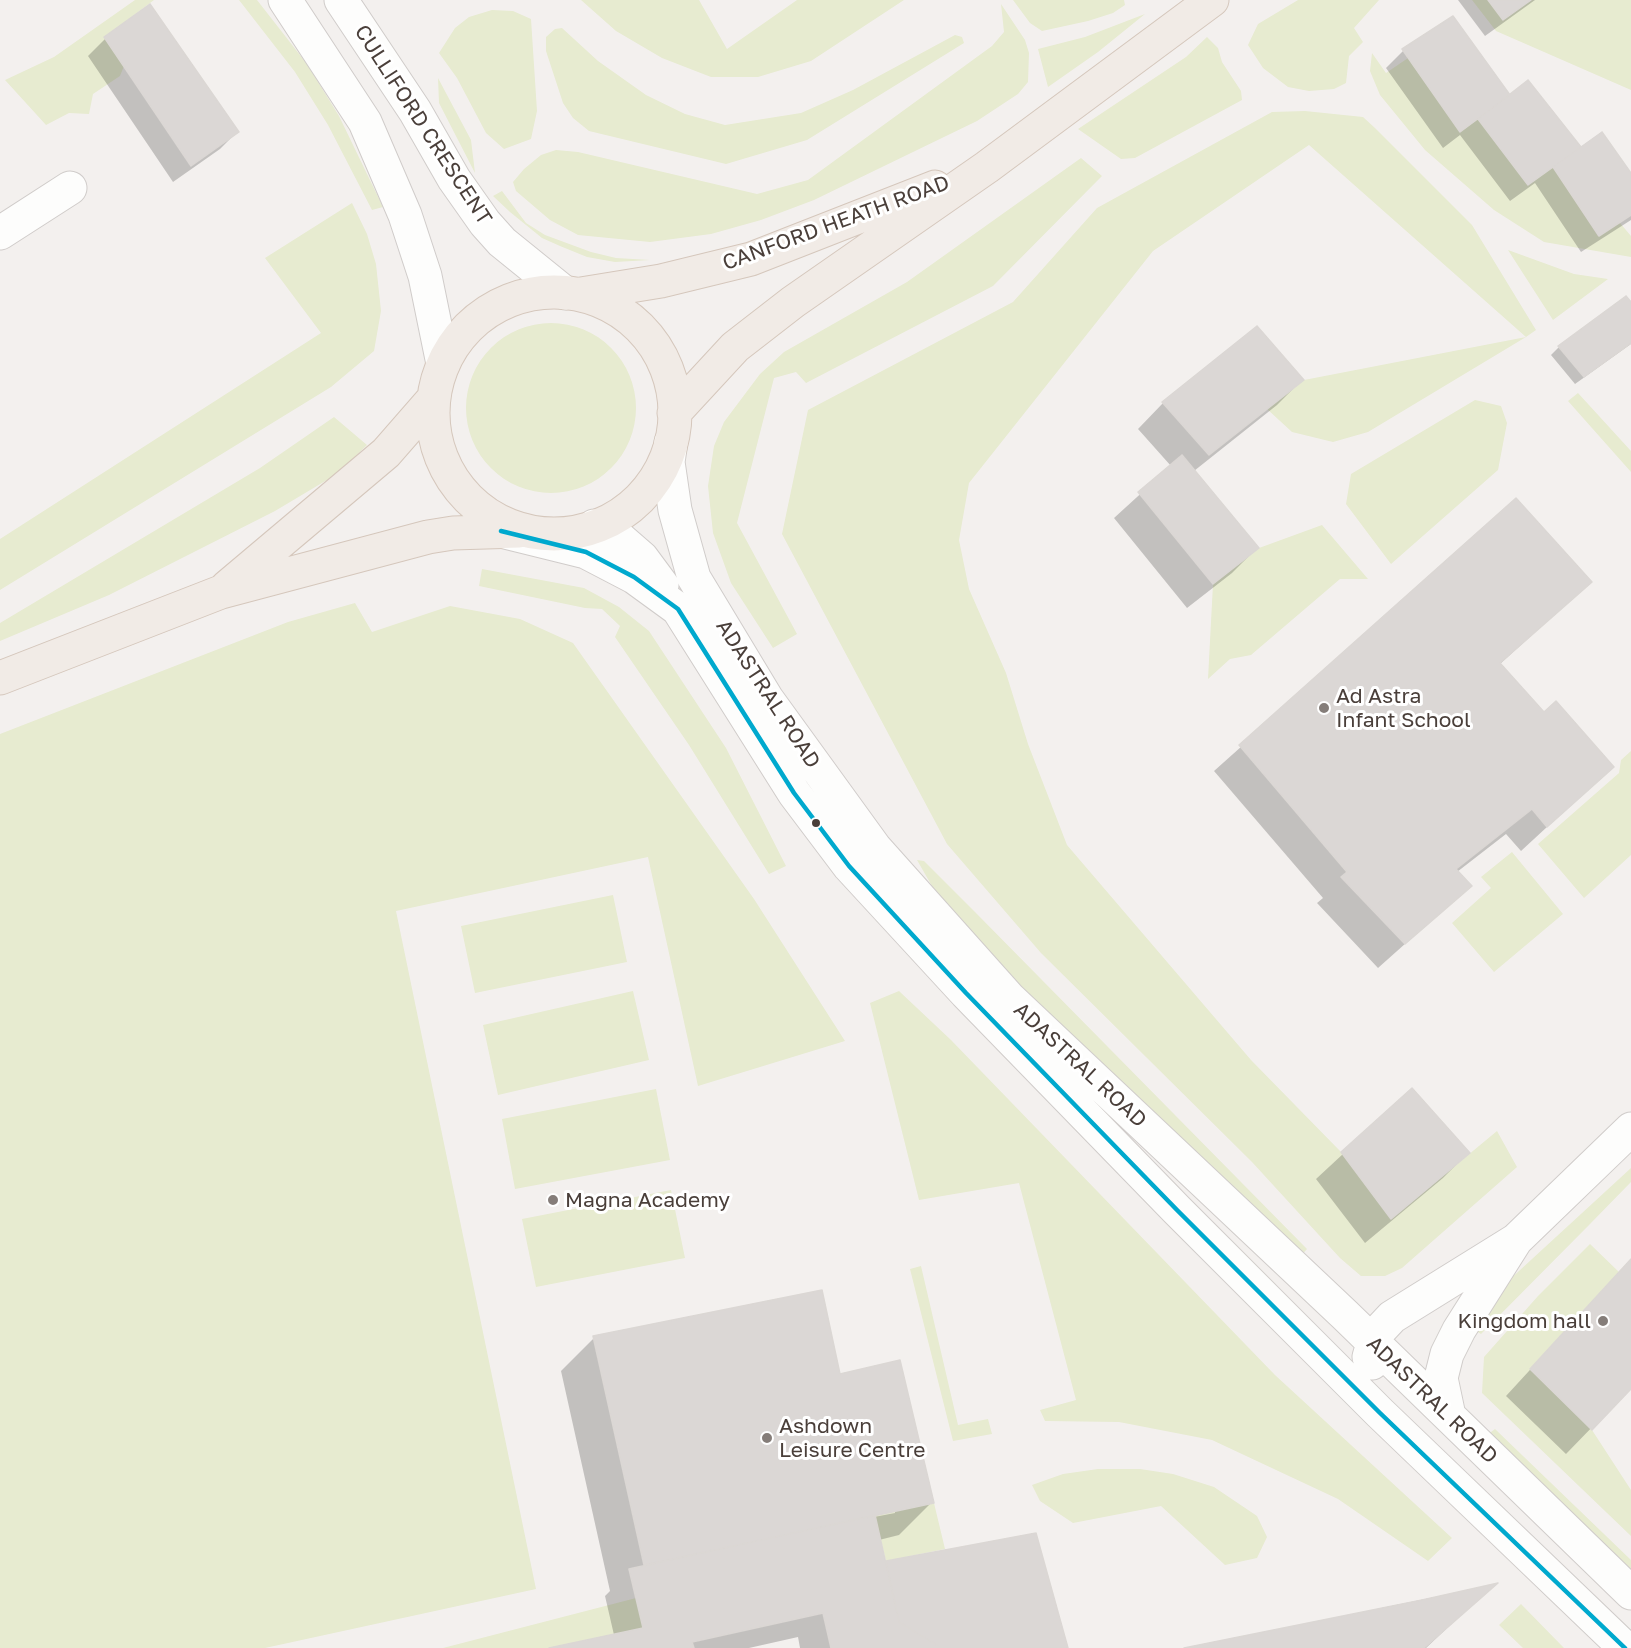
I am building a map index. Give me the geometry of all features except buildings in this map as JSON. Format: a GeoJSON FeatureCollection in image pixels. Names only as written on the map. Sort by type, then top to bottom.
{"type":"FeatureCollection","features":[{"type":"Feature","properties":{"kind":"main road","name":"CANFORD HEATH ROAD"},"geometry":{"type":"LineString","coordinates":[[672,428],[735,347],[793,303],[987,167],[1212,0]]}},
{"type":"Feature","properties":{"kind":"main road","name":"CANFORD HEATH ROAD"},"geometry":{"type":"LineString","coordinates":[[434,398],[443,364],[453,345],[467,329],[492,309],[522,297],[571,294],[661,281],[751,259],[987,167]]}},
{"type":"Feature","properties":{"kind":"main road"},"geometry":{"type":"LineString","coordinates":[[0,678],[221,592],[428,537],[453,533],[517,531],[564,533],[594,526],[618,514],[646,490],[665,459],[672,428],[669,378],[660,356],[647,336],[621,312],[600,301],[571,294]]}},
{"type":"Feature","properties":{"kind":"main road"},"geometry":{"type":"LineString","coordinates":[[434,398],[433,420],[437,443],[445,465],[456,484],[490,515],[511,525],[517,531]]}},
{"type":"Feature","properties":{"kind":"main road"},"geometry":{"type":"LineString","coordinates":[[221,592],[386,453],[434,398]]}},
{"type":"Feature","properties":{"kind":"street"},"geometry":{"type":"LineString","coordinates":[[285,0],[365,122],[405,215],[426,276],[443,364]]}},
{"type":"Feature","properties":{"kind":"street","name":"CULLIFORD CRESCENT"},"geometry":{"type":"LineString","coordinates":[[341,0],[415,111],[454,179],[486,223],[502,242],[571,294]]}},
{"type":"Feature","properties":{"kind":"street"},"geometry":{"type":"LineString","coordinates":[[0,233],[70,188]]}},
{"type":"Feature","properties":{"kind":"street","name":"ADASTRAL ROAD"},"geometry":{"type":"LineString","coordinates":[[672,428],[668,462],[675,510],[694,578],[766,699],[875,848],[1009,998],[1345,1315],[1383,1362],[1449,1416],[1631,1593]]}},
{"type":"Feature","properties":{"kind":"street"},"geometry":{"type":"LineString","coordinates":[[594,526],[619,538],[642,558],[678,609],[794,794],[849,866],[974,1002],[1177,1210],[1323,1356],[1624,1648]]}},
{"type":"Feature","properties":{"kind":"street"},"geometry":{"type":"LineString","coordinates":[[517,531],[585,552],[634,577],[678,609]]}},
{"type":"Feature","properties":{"kind":"street"},"geometry":{"type":"LineString","coordinates":[[1601,1626],[1568,1564],[1378,1381],[1383,1362],[1377,1333],[1392,1317],[1516,1240],[1631,1129]]}},
{"type":"Feature","properties":{"kind":"street"},"geometry":{"type":"LineString","coordinates":[[1449,1416],[1441,1378],[1447,1354],[1459,1329],[1516,1240]]}},
{"type":"Feature","properties":{"kind":"street"},"geometry":{"type":"LineString","coordinates":[[1345,1315],[1368,1320],[1392,1317]]}},
{"type":"Feature","properties":{"kind":"street"},"geometry":{"type":"LineString","coordinates":[[1323,1356],[1353,1374],[1383,1362],[1421,1359],[1459,1329]]}},
{"type":"Feature","properties":{"kind":"green space"},"geometry":{"type":"Polygon","coordinates":[[[135,0],[154,0],[105,37],[124,66],[120,76],[93,94],[89,114],[69,113],[46,125],[5,80],[54,57],[135,0]]]}},
{"type":"Feature","properties":{"kind":"green space"},"geometry":{"type":"Polygon","coordinates":[[[239,0],[257,0],[307,64],[339,116],[383,207],[372,210],[328,125],[295,72],[239,0]]]}},
{"type":"Feature","properties":{"kind":"green space"},"geometry":{"type":"Polygon","coordinates":[[[581,0],[699,0],[727,49],[797,0],[904,0],[811,61],[758,77],[711,77],[662,58],[616,31],[581,0]]]}},
{"type":"Feature","properties":{"kind":"green space"},"geometry":{"type":"Polygon","coordinates":[[[1013,0],[1124,0],[1125,5],[1113,13],[1088,21],[1042,31],[1030,23],[1013,0]]]}},
{"type":"Feature","properties":{"kind":"green space"},"geometry":{"type":"Polygon","coordinates":[[[1298,0],[1379,0],[1354,28],[1363,42],[1349,56],[1346,83],[1334,89],[1309,91],[1288,87],[1263,68],[1248,45],[1258,24],[1298,0]]]}},
{"type":"Feature","properties":{"kind":"green space"},"geometry":{"type":"Polygon","coordinates":[[[1472,0],[1488,0],[1503,20],[1531,0],[1631,0],[1631,90],[1496,31],[1472,0]]]}},
{"type":"Feature","properties":{"kind":"green space"},"geometry":{"type":"Polygon","coordinates":[[[1001,4],[1025,40],[1029,53],[1028,82],[1018,94],[977,121],[814,200],[761,220],[711,234],[650,242],[578,235],[550,220],[516,191],[513,182],[524,169],[541,155],[556,150],[578,152],[757,194],[808,180],[992,46],[1004,32],[1001,4]]]}},
{"type":"Feature","properties":{"kind":"green space"},"geometry":{"type":"Polygon","coordinates":[[[492,10],[513,11],[531,19],[537,111],[531,139],[504,149],[486,133],[457,78],[439,53],[455,28],[469,17],[492,10]]]}},
{"type":"Feature","properties":{"kind":"green space"},"geometry":{"type":"Polygon","coordinates":[[[1145,14],[1098,52],[1048,87],[1038,49],[1085,37],[1145,14]]]}},
{"type":"Feature","properties":{"kind":"green space"},"geometry":{"type":"Polygon","coordinates":[[[562,28],[598,61],[646,95],[685,114],[725,125],[801,113],[853,90],[955,35],[962,37],[964,43],[807,140],[726,164],[589,131],[573,118],[563,103],[546,51],[546,37],[555,29],[562,28]]]}},
{"type":"Feature","properties":{"kind":"green space"},"geometry":{"type":"Polygon","coordinates":[[[1207,37],[1218,48],[1222,62],[1241,91],[1242,100],[1135,158],[1121,159],[1078,129],[1186,57],[1207,37]]]}},
{"type":"Feature","properties":{"kind":"green space"},"geometry":{"type":"Polygon","coordinates":[[[1372,53],[1386,73],[1408,58],[1460,132],[1478,119],[1528,184],[1553,167],[1598,236],[1620,223],[1631,236],[1631,257],[1544,242],[1494,210],[1425,150],[1380,95],[1370,71],[1372,53]]]}},
{"type":"Feature","properties":{"kind":"green space"},"geometry":{"type":"Polygon","coordinates":[[[438,78],[471,140],[475,173],[439,103],[438,78]]]}},
{"type":"Feature","properties":{"kind":"green space"},"geometry":{"type":"Polygon","coordinates":[[[1305,111],[1363,117],[1375,128],[1472,225],[1536,330],[1526,337],[1309,145],[1153,251],[969,483],[959,540],[969,589],[1006,673],[1028,744],[1067,845],[1251,1060],[1341,1152],[1391,1219],[1497,1131],[1517,1167],[1402,1268],[1385,1276],[1361,1276],[1340,1258],[1252,1162],[1041,953],[947,844],[782,534],[808,410],[1013,302],[1097,208],[1272,112],[1305,111]]]}},
{"type":"Feature","properties":{"kind":"green space"},"geometry":{"type":"Polygon","coordinates":[[[1081,158],[1102,176],[993,286],[806,383],[796,372],[774,378],[737,523],[797,634],[773,648],[731,583],[713,533],[708,486],[714,446],[724,422],[760,374],[784,352],[907,282],[1081,158]]]}},
{"type":"Feature","properties":{"kind":"green space"},"geometry":{"type":"Polygon","coordinates":[[[502,191],[526,223],[545,235],[591,252],[616,258],[650,260],[615,262],[587,257],[542,238],[493,196],[502,191]]]}},
{"type":"Feature","properties":{"kind":"green space"},"geometry":{"type":"Polygon","coordinates":[[[352,203],[367,234],[376,264],[381,311],[374,351],[331,387],[0,590],[0,539],[321,333],[265,258],[352,203]]]}},
{"type":"Feature","properties":{"kind":"green space"},"geometry":{"type":"Polygon","coordinates":[[[1508,250],[1574,274],[1608,279],[1553,320],[1508,250]]]}},
{"type":"Feature","properties":{"kind":"green space"},"geometry":{"type":"Polygon","coordinates":[[[551,323],[583,330],[598,337],[611,348],[622,361],[629,376],[636,408],[629,440],[622,455],[611,468],[598,479],[583,486],[551,493],[519,486],[504,479],[491,468],[480,455],[473,440],[466,408],[473,376],[480,361],[491,348],[504,337],[519,330],[551,323]]]}},
{"type":"Feature","properties":{"kind":"green space"},"geometry":{"type":"Polygon","coordinates":[[[1526,337],[1368,432],[1333,442],[1292,432],[1267,409],[1304,380],[1526,337]]]}},
{"type":"Feature","properties":{"kind":"green space"},"geometry":{"type":"Polygon","coordinates":[[[1578,393],[1631,451],[1631,472],[1568,401],[1578,393]]]}},
{"type":"Feature","properties":{"kind":"green space"},"geometry":{"type":"Polygon","coordinates":[[[1475,400],[1501,406],[1507,423],[1498,470],[1391,564],[1346,504],[1351,474],[1475,400]]]}},
{"type":"Feature","properties":{"kind":"green space"},"geometry":{"type":"Polygon","coordinates":[[[334,417],[367,445],[337,474],[275,511],[109,595],[0,641],[0,623],[260,468],[334,417]]]}},
{"type":"Feature","properties":{"kind":"green space"},"geometry":{"type":"Polygon","coordinates":[[[1322,525],[1368,579],[1340,579],[1251,655],[1230,659],[1208,679],[1213,584],[1259,548],[1322,525]]]}},
{"type":"Feature","properties":{"kind":"green space"},"geometry":{"type":"Polygon","coordinates":[[[482,569],[584,588],[619,607],[649,631],[726,748],[786,866],[769,874],[689,745],[615,637],[620,626],[602,609],[585,608],[479,586],[482,569]]]}},
{"type":"Feature","properties":{"kind":"green space"},"geometry":{"type":"Polygon","coordinates":[[[355,603],[372,632],[450,606],[520,619],[573,643],[754,899],[845,1041],[698,1086],[648,857],[396,911],[536,1589],[265,1648],[0,1648],[0,734],[288,622],[355,603]]]}},
{"type":"Feature","properties":{"kind":"green space"},"geometry":{"type":"Polygon","coordinates":[[[1631,751],[1631,855],[1584,898],[1538,844],[1619,773],[1621,760],[1631,751]]]}},
{"type":"Feature","properties":{"kind":"green space"},"geometry":{"type":"Polygon","coordinates":[[[1512,852],[1563,914],[1494,972],[1452,923],[1491,888],[1481,877],[1512,852]]]}},
{"type":"Feature","properties":{"kind":"green space"},"geometry":{"type":"Polygon","coordinates":[[[917,860],[924,861],[1307,1249],[1300,1257],[1018,987],[948,914],[917,860]]]}},
{"type":"Feature","properties":{"kind":"green space"},"geometry":{"type":"Polygon","coordinates":[[[613,895],[627,962],[475,993],[461,926],[613,895]]]}},
{"type":"Feature","properties":{"kind":"green space"},"geometry":{"type":"Polygon","coordinates":[[[633,991],[649,1060],[498,1095],[483,1025],[633,991]]]}},
{"type":"Feature","properties":{"kind":"green space"},"geometry":{"type":"Polygon","coordinates":[[[899,991],[951,1040],[1275,1375],[1452,1538],[1428,1561],[1338,1499],[1212,1440],[1119,1422],[1045,1421],[1040,1410],[1076,1400],[1019,1183],[919,1200],[870,1003],[899,991]]]}},
{"type":"Feature","properties":{"kind":"green space"},"geometry":{"type":"Polygon","coordinates":[[[656,1089],[670,1160],[515,1189],[502,1119],[656,1089]]]}},
{"type":"Feature","properties":{"kind":"green space"},"geometry":{"type":"Polygon","coordinates":[[[1631,1168],[1631,1182],[1590,1224],[1481,1334],[1473,1329],[1507,1282],[1631,1168]]]}},
{"type":"Feature","properties":{"kind":"green space"},"geometry":{"type":"Polygon","coordinates":[[[671,1190],[685,1258],[536,1287],[522,1219],[671,1190]]]}},
{"type":"Feature","properties":{"kind":"green space"},"geometry":{"type":"Polygon","coordinates":[[[1590,1244],[1619,1272],[1531,1369],[1592,1430],[1631,1490],[1631,1536],[1482,1393],[1484,1357],[1538,1296],[1590,1244]]]}},
{"type":"Feature","properties":{"kind":"green space"},"geometry":{"type":"Polygon","coordinates":[[[921,1266],[958,1425],[988,1419],[992,1434],[953,1441],[910,1269],[921,1266]]]}},
{"type":"Feature","properties":{"kind":"green space"},"geometry":{"type":"Polygon","coordinates":[[[1495,1429],[1631,1560],[1631,1577],[1487,1435],[1495,1429]]]}},
{"type":"Feature","properties":{"kind":"green space"},"geometry":{"type":"Polygon","coordinates":[[[1098,1469],[1140,1469],[1173,1474],[1214,1487],[1257,1516],[1267,1537],[1257,1558],[1225,1565],[1161,1506],[1073,1523],[1040,1501],[1032,1485],[1063,1474],[1098,1469]]]}},
{"type":"Feature","properties":{"kind":"green space"},"geometry":{"type":"Polygon","coordinates":[[[934,1503],[945,1549],[886,1561],[875,1515],[934,1503]]]}},
{"type":"Feature","properties":{"kind":"green space"},"geometry":{"type":"Polygon","coordinates":[[[636,1598],[643,1628],[549,1648],[443,1648],[636,1598]]]}},
{"type":"Feature","properties":{"kind":"green space"},"geometry":{"type":"Polygon","coordinates":[[[1521,1604],[1564,1648],[1523,1648],[1499,1625],[1521,1604]]]}},
{"type":"Feature","properties":{"kind":"transit line"},"geometry":{"type":"LineString","coordinates":[[501,531],[586,552],[634,577],[678,609],[794,793],[849,866],[966,993],[1177,1210],[1380,1413],[1625,1648]]}},
{"type":"Feature","properties":{"kind":"place","name":"Ad Astra Infant School"},"geometry":{"type":"Point","coordinates":[1324,708]}},
{"type":"Feature","properties":{"kind":"place","name":"Magna Academy"},"geometry":{"type":"Point","coordinates":[553,1200]}},
{"type":"Feature","properties":{"kind":"place","name":"Kingdom hall"},"geometry":{"type":"Point","coordinates":[1603,1321]}},
{"type":"Feature","properties":{"kind":"place","name":"Ashdown Leisure Centre"},"geometry":{"type":"Point","coordinates":[767,1438]}}]}
